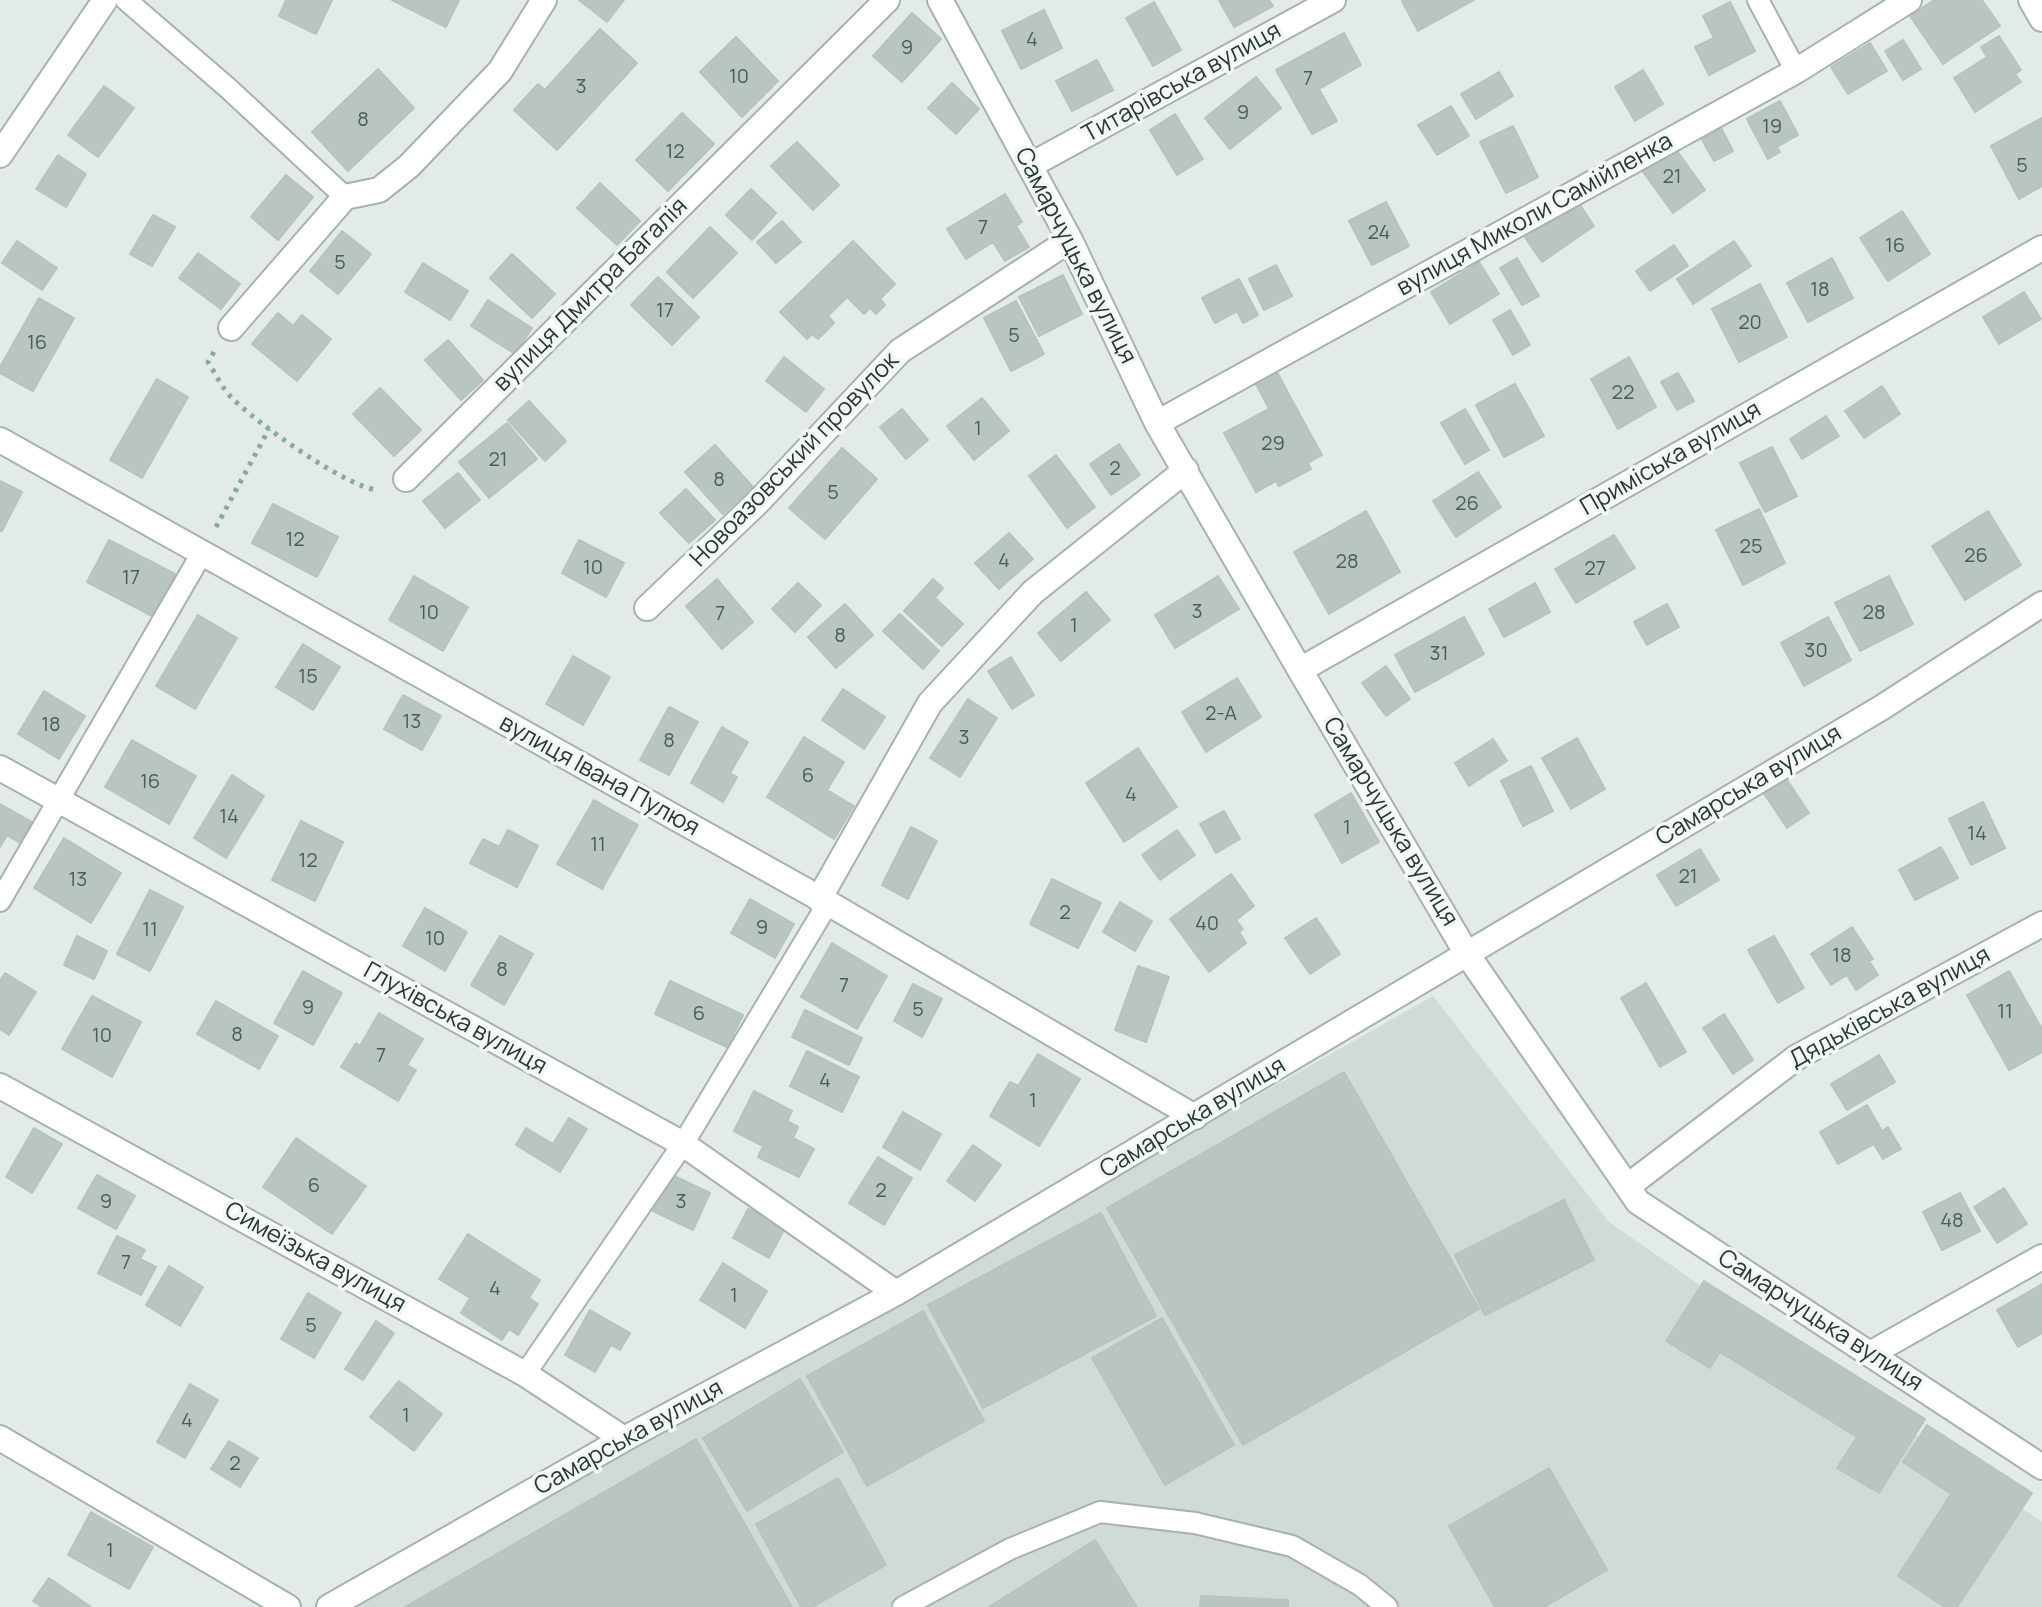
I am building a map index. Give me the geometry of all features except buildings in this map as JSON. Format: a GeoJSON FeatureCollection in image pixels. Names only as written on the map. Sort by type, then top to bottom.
{"type":"FeatureCollection","features":[{"type":"Feature","properties":{"kind":"street"},"geometry":{"type":"LineString","coordinates":[[0,155],[105,0]]}},
{"type":"Feature","properties":{"kind":"street"},"geometry":{"type":"LineString","coordinates":[[231,328],[345,197],[379,190],[409,166],[500,71],[544,0]]}},
{"type":"Feature","properties":{"kind":"street","name":"вулиця Дмитра Багалія"},"geometry":{"type":"LineString","coordinates":[[406,479],[887,0]]}},
{"type":"Feature","properties":{"kind":"street","name":"Самарчуцька вулиця"},"geometry":{"type":"LineString","coordinates":[[940,0],[1070,240],[1157,423],[1300,670],[1467,954],[1638,1202],[2042,1467]]}},
{"type":"Feature","properties":{"kind":"street","name":"Титарівська вулиця"},"geometry":{"type":"LineString","coordinates":[[1031,165],[1333,0]]}},
{"type":"Feature","properties":{"kind":"street","name":"вулиця Миколи Самійленка"},"geometry":{"type":"LineString","coordinates":[[1157,423],[1796,71],[1909,0]]}},
{"type":"Feature","properties":{"kind":"street"},"geometry":{"type":"LineString","coordinates":[[2031,0],[2042,19]]}},
{"type":"Feature","properties":{"kind":"street","name":"Новоазовський провулок"},"geometry":{"type":"LineString","coordinates":[[647,608],[758,502],[900,351],[1070,240]]}},
{"type":"Feature","properties":{"kind":"street","name":"Приміська вулиця"},"geometry":{"type":"LineString","coordinates":[[1300,670],[2042,248]]}},
{"type":"Feature","properties":{"kind":"street","name":"вулиця Івана Пулюя"},"geometry":{"type":"LineString","coordinates":[[0,440],[824,901],[1195,1117]]}},
{"type":"Feature","properties":{"kind":"street"},"geometry":{"type":"LineString","coordinates":[[824,901],[930,703],[1033,592],[1186,470]]}},
{"type":"Feature","properties":{"kind":"street","name":"Самарська вулиця"},"geometry":{"type":"LineString","coordinates":[[329,1607],[624,1439],[896,1293],[1881,708],[2042,604]]}},
{"type":"Feature","properties":{"kind":"street","name":"Глухівська вулиця"},"geometry":{"type":"LineString","coordinates":[[0,768],[683,1144],[896,1293]]}},
{"type":"Feature","properties":{"kind":"street","name":"Дядьківська вулиця"},"geometry":{"type":"LineString","coordinates":[[1628,1186],[1797,1057],[2042,924]]}},
{"type":"Feature","properties":{"kind":"street","name":"Симеїзька вулиця"},"geometry":{"type":"LineString","coordinates":[[0,1086],[525,1374],[624,1439]]}},
{"type":"Feature","properties":{"kind":"street"},"geometry":{"type":"LineString","coordinates":[[1870,1354],[2042,1257]]}},
{"type":"Feature","properties":{"kind":"street"},"geometry":{"type":"LineString","coordinates":[[0,1438],[288,1607]]}},
{"type":"Feature","properties":{"kind":"lane"},"geometry":{"type":"LineString","coordinates":[[126,0],[229,89],[345,197]]}},
{"type":"Feature","properties":{"kind":"lane"},"geometry":{"type":"LineString","coordinates":[[1758,0],[1796,71]]}},
{"type":"Feature","properties":{"kind":"lane"},"geometry":{"type":"LineString","coordinates":[[0,901],[202,553]]}},
{"type":"Feature","properties":{"kind":"lane"},"geometry":{"type":"LineString","coordinates":[[525,1374],[683,1144],[824,901]]}},
{"type":"Feature","properties":{"kind":"lane"},"geometry":{"type":"LineString","coordinates":[[903,1607],[1010,1549],[1100,1512],[1195,1523],[1292,1546],[1360,1585],[1387,1607]]}},
{"type":"Feature","properties":{"kind":"path"},"geometry":{"type":"LineString","coordinates":[[231,328],[208,362],[230,397],[269,429],[349,480],[370,489],[390,490],[406,479]]}},
{"type":"Feature","properties":{"kind":"path"},"geometry":{"type":"LineString","coordinates":[[202,553],[269,429]]}},
{"type":"Feature","properties":{"kind":"shaded area"},"geometry":{"type":"Polygon","coordinates":[[[1433,996],[1609,1222],[2042,1522],[2042,1607],[355,1607],[1433,996]]]}}]}
